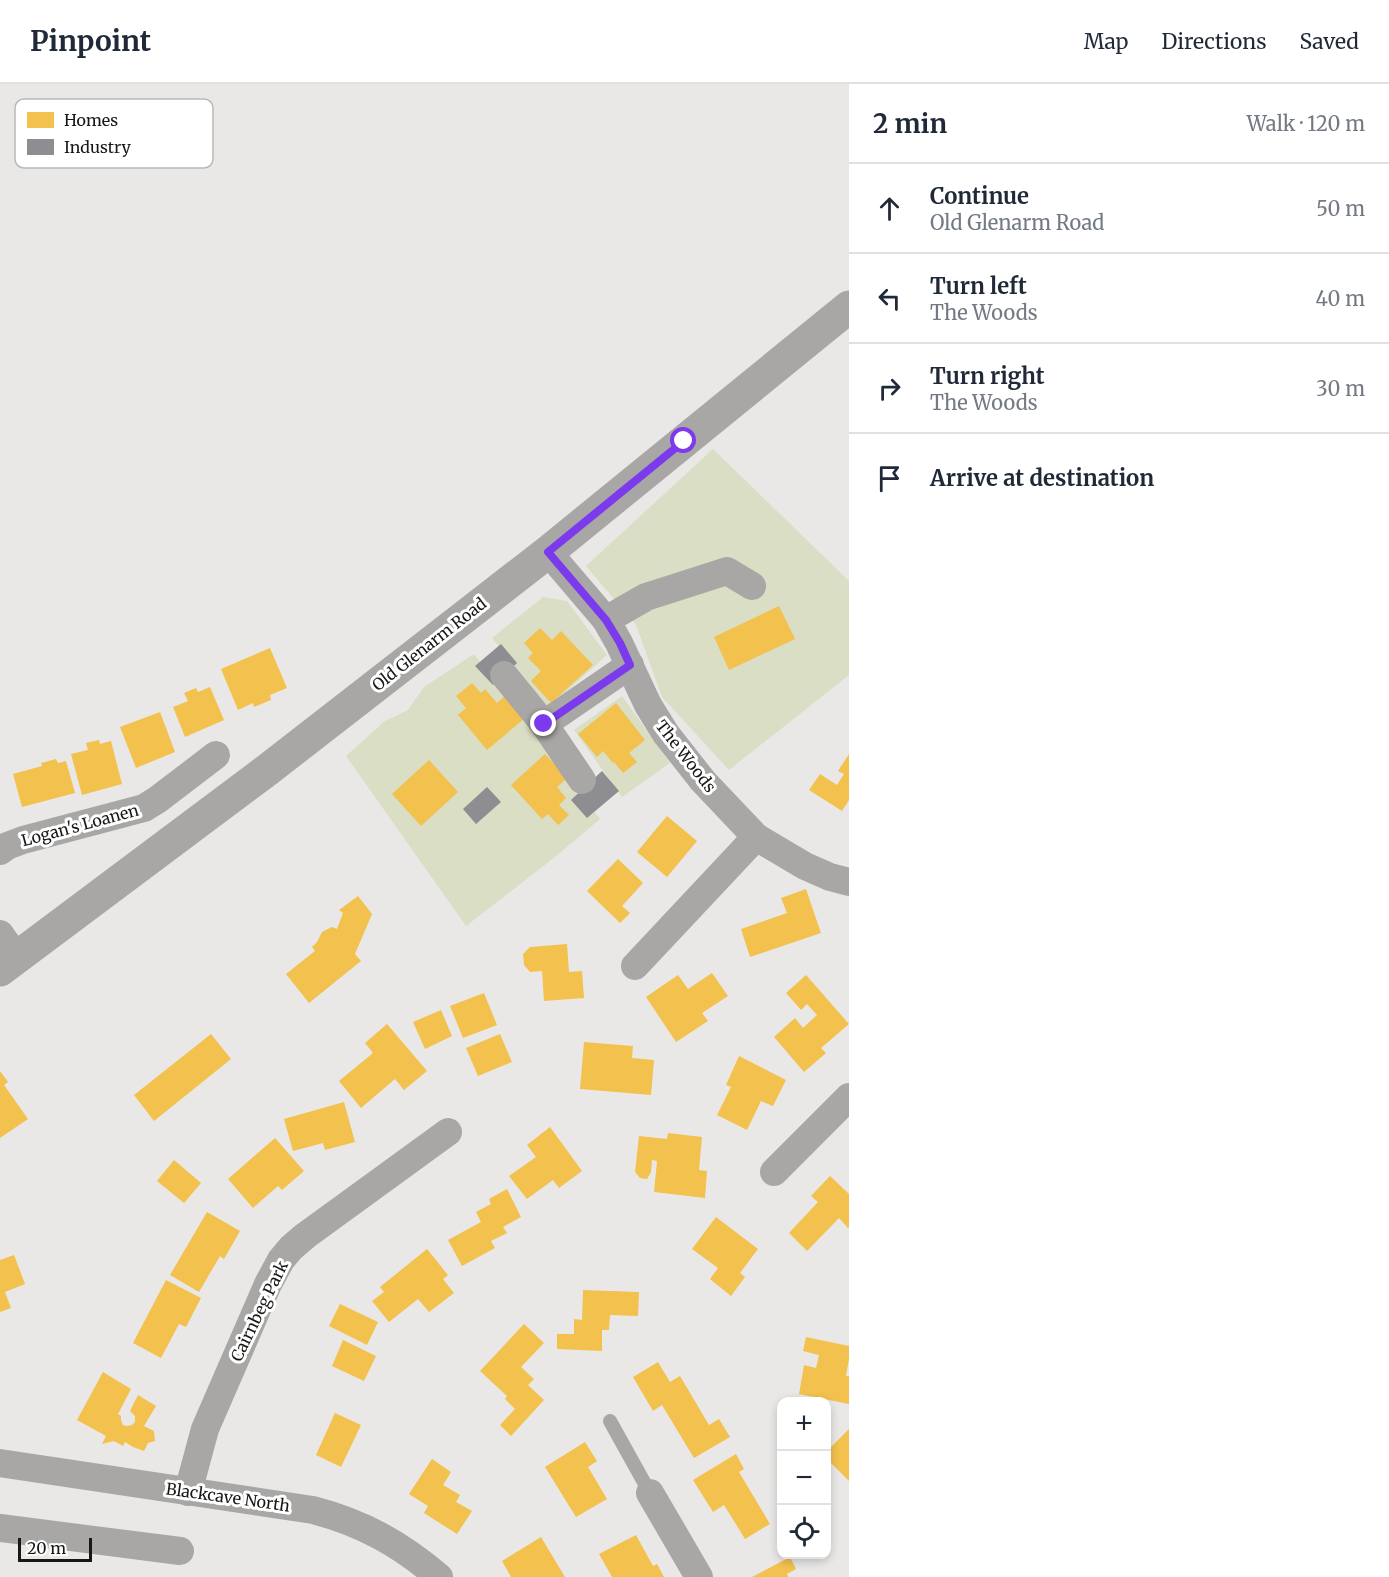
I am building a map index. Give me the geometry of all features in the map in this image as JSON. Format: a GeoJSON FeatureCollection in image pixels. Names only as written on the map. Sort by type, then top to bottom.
{"type":"FeatureCollection","features":[{"type":"Feature","properties":{"kind":"street","name":"Old Glenarm Road"},"geometry":{"type":"LineString","coordinates":[[6,954],[266,771],[548,552],[849,307]]}},
{"type":"Feature","properties":{"kind":"street","name":"The Woods"},"geometry":{"type":"LineString","coordinates":[[548,552],[606,620],[620,643],[648,705],[666,734],[703,781],[756,837],[805,866],[849,882]]}},
{"type":"Feature","properties":{"kind":"street"},"geometry":{"type":"LineString","coordinates":[[606,620],[646,597],[727,571],[752,586]]}},
{"type":"Feature","properties":{"kind":"street"},"geometry":{"type":"LineString","coordinates":[[544,724],[630,665]]}},
{"type":"Feature","properties":{"kind":"street"},"geometry":{"type":"LineString","coordinates":[[504,675],[544,724],[582,780]]}},
{"type":"Feature","properties":{"kind":"street","name":"Logan's Loanen"},"geometry":{"type":"LineString","coordinates":[[0,851],[23,840],[144,808],[216,755]]}},
{"type":"Feature","properties":{"kind":"street"},"geometry":{"type":"LineString","coordinates":[[635,966],[756,837]]}},
{"type":"Feature","properties":{"kind":"street"},"geometry":{"type":"LineString","coordinates":[[774,1172],[849,1096]]}},
{"type":"Feature","properties":{"kind":"street","name":"Cairnbeg Park"},"geometry":{"type":"LineString","coordinates":[[188,1492],[205,1429],[268,1284],[281,1260],[305,1236],[448,1132]]}},
{"type":"Feature","properties":{"kind":"street","name":"Blackcave North"},"geometry":{"type":"LineString","coordinates":[[0,1463],[287,1505],[337,1516],[372,1531],[411,1555],[439,1577]]}},
{"type":"Feature","properties":{"kind":"street"},"geometry":{"type":"LineString","coordinates":[[650,1494],[699,1577]]}},
{"type":"Feature","properties":{"kind":"street"},"geometry":{"type":"LineString","coordinates":[[0,1528],[129,1555],[180,1551]]}},
{"type":"Feature","properties":{"kind":"lane"},"geometry":{"type":"LineString","coordinates":[[610,1421],[650,1494]]}},
{"type":"Feature","properties":{"kind":"green space"},"geometry":{"type":"Polygon","coordinates":[[[713,449],[849,581],[849,675],[729,770],[662,697],[636,625],[586,566],[713,449]]]}},
{"type":"Feature","properties":{"kind":"green space"},"geometry":{"type":"Polygon","coordinates":[[[543,597],[567,601],[607,655],[548,708],[492,638],[543,597]]]}},
{"type":"Feature","properties":{"kind":"green space"},"geometry":{"type":"Polygon","coordinates":[[[474,654],[600,819],[466,926],[346,756],[385,721],[408,710],[424,687],[474,654]]]}},
{"type":"Feature","properties":{"kind":"green space"},"geometry":{"type":"Polygon","coordinates":[[[622,696],[670,763],[622,797],[574,730],[622,696]]]}},
{"type":"Feature","properties":{"kind":"building: Homes"},"geometry":{"type":"Polygon","coordinates":[[[779,606],[795,639],[729,670],[714,637],[779,606]]]}},
{"type":"Feature","properties":{"kind":"building: Homes"},"geometry":{"type":"Polygon","coordinates":[[[540,628],[552,640],[561,631],[593,665],[551,703],[531,681],[541,671],[528,658],[533,653],[524,643],[540,628]]]}},
{"type":"Feature","properties":{"kind":"building: Homes"},"geometry":{"type":"Polygon","coordinates":[[[270,648],[287,688],[270,695],[271,700],[254,707],[253,703],[238,710],[221,669],[270,648]]]}},
{"type":"Feature","properties":{"kind":"building: Homes"},"geometry":{"type":"Polygon","coordinates":[[[472,683],[481,693],[485,689],[497,703],[506,695],[525,718],[487,750],[458,715],[466,708],[456,696],[472,683]]]}},
{"type":"Feature","properties":{"kind":"building: Homes"},"geometry":{"type":"Polygon","coordinates":[[[210,687],[224,720],[185,737],[173,707],[188,701],[184,693],[196,688],[198,692],[210,687]]]}},
{"type":"Feature","properties":{"kind":"building: Homes"},"geometry":{"type":"Polygon","coordinates":[[[616,703],[645,740],[629,753],[637,762],[623,773],[603,751],[597,757],[578,734],[616,703]]]}},
{"type":"Feature","properties":{"kind":"building: Homes"},"geometry":{"type":"Polygon","coordinates":[[[160,712],[175,752],[136,768],[120,727],[160,712]]]}},
{"type":"Feature","properties":{"kind":"building: Homes"},"geometry":{"type":"Polygon","coordinates":[[[99,740],[100,744],[111,741],[122,784],[82,795],[71,754],[88,750],[86,743],[99,740]]]}},
{"type":"Feature","properties":{"kind":"building: Homes"},"geometry":{"type":"Polygon","coordinates":[[[545,754],[567,778],[557,787],[566,798],[559,805],[569,815],[558,825],[548,814],[542,819],[511,785],[545,754]]]}},
{"type":"Feature","properties":{"kind":"building: Homes"},"geometry":{"type":"Polygon","coordinates":[[[849,754],[849,800],[842,811],[809,790],[820,774],[837,785],[844,774],[838,771],[849,754]]]}},
{"type":"Feature","properties":{"kind":"building: Homes"},"geometry":{"type":"Polygon","coordinates":[[[56,759],[58,763],[66,761],[75,793],[22,807],[13,774],[42,766],[41,763],[56,759]]]}},
{"type":"Feature","properties":{"kind":"building: Homes"},"geometry":{"type":"Polygon","coordinates":[[[429,760],[458,792],[421,826],[392,794],[429,760]]]}},
{"type":"Feature","properties":{"kind":"building: Homes"},"geometry":{"type":"Polygon","coordinates":[[[667,816],[697,841],[667,877],[637,852],[667,816]]]}},
{"type":"Feature","properties":{"kind":"building: Homes"},"geometry":{"type":"Polygon","coordinates":[[[618,859],[643,883],[622,906],[630,913],[620,923],[587,891],[618,859]]]}},
{"type":"Feature","properties":{"kind":"building: Homes"},"geometry":{"type":"Polygon","coordinates":[[[806,889],[821,933],[750,957],[741,929],[787,913],[781,898],[806,889]]]}},
{"type":"Feature","properties":{"kind":"building: Homes"},"geometry":{"type":"Polygon","coordinates":[[[358,896],[372,914],[355,954],[361,961],[309,1003],[286,974],[315,951],[312,947],[322,932],[332,927],[337,929],[343,913],[339,910],[358,896]]]}},
{"type":"Feature","properties":{"kind":"building: Homes"},"geometry":{"type":"Polygon","coordinates":[[[567,944],[569,972],[582,971],[584,998],[544,1001],[542,971],[530,972],[524,965],[523,954],[530,947],[567,944]]]}},
{"type":"Feature","properties":{"kind":"building: Homes"},"geometry":{"type":"Polygon","coordinates":[[[712,973],[728,996],[702,1013],[708,1021],[676,1042],[646,997],[678,975],[688,989],[712,973]]]}},
{"type":"Feature","properties":{"kind":"building: Homes"},"geometry":{"type":"Polygon","coordinates":[[[806,975],[849,1024],[821,1048],[826,1053],[804,1072],[774,1037],[795,1018],[803,1028],[817,1015],[807,1004],[801,1010],[786,993],[806,975]]]}},
{"type":"Feature","properties":{"kind":"building: Homes"},"geometry":{"type":"Polygon","coordinates":[[[484,993],[497,1025],[463,1038],[450,1006],[484,993]]]}},
{"type":"Feature","properties":{"kind":"building: Homes"},"geometry":{"type":"Polygon","coordinates":[[[441,1010],[452,1036],[425,1049],[413,1022],[441,1010]]]}},
{"type":"Feature","properties":{"kind":"building: Homes"},"geometry":{"type":"Polygon","coordinates":[[[387,1024],[427,1071],[404,1090],[395,1079],[361,1108],[339,1081],[373,1053],[365,1043],[387,1024]]]}},
{"type":"Feature","properties":{"kind":"building: Homes"},"geometry":{"type":"Polygon","coordinates":[[[211,1034],[231,1059],[154,1121],[134,1095],[211,1034]]]}},
{"type":"Feature","properties":{"kind":"building: Homes"},"geometry":{"type":"Polygon","coordinates":[[[500,1034],[512,1062],[478,1076],[466,1048],[500,1034]]]}},
{"type":"Feature","properties":{"kind":"building: Homes"},"geometry":{"type":"Polygon","coordinates":[[[584,1042],[633,1046],[632,1058],[654,1060],[651,1095],[580,1089],[584,1042]]]}},
{"type":"Feature","properties":{"kind":"building: Homes"},"geometry":{"type":"Polygon","coordinates":[[[739,1056],[786,1080],[773,1106],[761,1101],[747,1130],[717,1115],[731,1087],[726,1085],[739,1056]]]}},
{"type":"Feature","properties":{"kind":"building: Homes"},"geometry":{"type":"Polygon","coordinates":[[[0,1071],[8,1082],[4,1085],[28,1119],[0,1138],[0,1071]]]}},
{"type":"Feature","properties":{"kind":"building: Homes"},"geometry":{"type":"Polygon","coordinates":[[[344,1102],[355,1142],[325,1150],[323,1143],[293,1151],[284,1119],[344,1102]]]}},
{"type":"Feature","properties":{"kind":"building: Homes"},"geometry":{"type":"Polygon","coordinates":[[[550,1127],[582,1171],[559,1188],[553,1180],[527,1199],[509,1176],[536,1157],[527,1145],[550,1127]]]}},
{"type":"Feature","properties":{"kind":"building: Homes"},"geometry":{"type":"Polygon","coordinates":[[[668,1133],[702,1137],[699,1170],[707,1171],[705,1198],[654,1192],[657,1161],[652,1160],[651,1172],[647,1179],[640,1178],[635,1172],[639,1136],[667,1139],[668,1133]]]}},
{"type":"Feature","properties":{"kind":"building: Homes"},"geometry":{"type":"Polygon","coordinates":[[[275,1138],[304,1171],[282,1190],[278,1186],[253,1208],[228,1179],[275,1138]]]}},
{"type":"Feature","properties":{"kind":"building: Homes"},"geometry":{"type":"Polygon","coordinates":[[[174,1160],[201,1183],[184,1203],[157,1181],[174,1160]]]}},
{"type":"Feature","properties":{"kind":"building: Homes"},"geometry":{"type":"Polygon","coordinates":[[[830,1176],[849,1194],[849,1227],[839,1218],[807,1251],[789,1233],[818,1202],[811,1196],[830,1176]]]}},
{"type":"Feature","properties":{"kind":"building: Homes"},"geometry":{"type":"Polygon","coordinates":[[[507,1189],[521,1217],[503,1227],[507,1233],[491,1241],[495,1248],[462,1266],[448,1240],[481,1222],[476,1212],[491,1204],[489,1199],[507,1189]]]}},
{"type":"Feature","properties":{"kind":"building: Homes"},"geometry":{"type":"Polygon","coordinates":[[[207,1212],[240,1231],[224,1259],[220,1256],[199,1292],[170,1275],[207,1212]]]}},
{"type":"Feature","properties":{"kind":"building: Homes"},"geometry":{"type":"Polygon","coordinates":[[[716,1217],[758,1249],[740,1273],[745,1277],[731,1296],[710,1279],[718,1268],[692,1249],[716,1217]]]}},
{"type":"Feature","properties":{"kind":"building: Homes"},"geometry":{"type":"Polygon","coordinates":[[[427,1249],[448,1275],[443,1279],[454,1293],[429,1312],[418,1299],[389,1322],[372,1301],[384,1292],[380,1287],[427,1249]]]}},
{"type":"Feature","properties":{"kind":"building: Homes"},"geometry":{"type":"Polygon","coordinates":[[[14,1255],[25,1284],[5,1292],[11,1308],[0,1312],[0,1260],[14,1255]]]}},
{"type":"Feature","properties":{"kind":"building: Homes"},"geometry":{"type":"Polygon","coordinates":[[[166,1280],[201,1298],[186,1327],[179,1324],[161,1358],[133,1343],[166,1280]]]}},
{"type":"Feature","properties":{"kind":"building: Homes"},"geometry":{"type":"Polygon","coordinates":[[[583,1290],[639,1292],[638,1316],[610,1315],[609,1330],[602,1330],[602,1351],[557,1349],[557,1334],[574,1334],[574,1319],[582,1320],[583,1290]]]}},
{"type":"Feature","properties":{"kind":"building: Homes"},"geometry":{"type":"Polygon","coordinates":[[[340,1304],[378,1322],[367,1345],[329,1326],[340,1304]]]}},
{"type":"Feature","properties":{"kind":"building: Homes"},"geometry":{"type":"Polygon","coordinates":[[[524,1324],[544,1343],[521,1367],[534,1379],[528,1385],[544,1400],[511,1436],[500,1425],[515,1409],[505,1399],[507,1396],[480,1371],[524,1324]]]}},
{"type":"Feature","properties":{"kind":"building: Homes"},"geometry":{"type":"Polygon","coordinates":[[[806,1337],[849,1346],[846,1376],[849,1376],[849,1404],[831,1400],[831,1397],[799,1394],[804,1365],[816,1368],[819,1355],[803,1351],[806,1337]]]}},
{"type":"Feature","properties":{"kind":"building: Homes"},"geometry":{"type":"Polygon","coordinates":[[[343,1340],[376,1356],[364,1381],[332,1366],[343,1340]]]}},
{"type":"Feature","properties":{"kind":"building: Homes"},"geometry":{"type":"Polygon","coordinates":[[[658,1362],[670,1382],[680,1376],[709,1425],[719,1419],[730,1437],[694,1458],[662,1405],[653,1411],[633,1377],[658,1362]]]}},
{"type":"Feature","properties":{"kind":"building: Homes"},"geometry":{"type":"Polygon","coordinates":[[[103,1372],[131,1389],[118,1414],[121,1416],[123,1425],[132,1425],[135,1422],[135,1416],[130,1411],[138,1395],[156,1406],[144,1426],[154,1431],[155,1441],[148,1443],[144,1451],[125,1442],[123,1446],[114,1441],[102,1444],[106,1436],[77,1420],[103,1372]]]}},
{"type":"Feature","properties":{"kind":"building: Homes"},"geometry":{"type":"Polygon","coordinates":[[[335,1413],[361,1425],[341,1467],[316,1455],[335,1413]]]}},
{"type":"Feature","properties":{"kind":"building: Homes"},"geometry":{"type":"Polygon","coordinates":[[[849,1429],[849,1481],[831,1463],[831,1447],[849,1429]]]}},
{"type":"Feature","properties":{"kind":"building: Homes"},"geometry":{"type":"Polygon","coordinates":[[[585,1442],[597,1461],[588,1467],[607,1499],[576,1517],[545,1467],[585,1442]]]}},
{"type":"Feature","properties":{"kind":"building: Homes"},"geometry":{"type":"Polygon","coordinates":[[[736,1454],[744,1469],[739,1472],[770,1524],[745,1539],[724,1505],[713,1512],[693,1480],[736,1454]]]}},
{"type":"Feature","properties":{"kind":"building: Homes"},"geometry":{"type":"Polygon","coordinates":[[[432,1459],[451,1472],[443,1485],[460,1495],[456,1502],[472,1511],[457,1534],[424,1513],[428,1506],[409,1494],[432,1459]]]}},
{"type":"Feature","properties":{"kind":"building: Homes"},"geometry":{"type":"Polygon","coordinates":[[[636,1535],[653,1566],[657,1564],[664,1577],[612,1577],[599,1554],[636,1535]]]}},
{"type":"Feature","properties":{"kind":"building: Homes"},"geometry":{"type":"Polygon","coordinates":[[[541,1537],[565,1577],[511,1577],[502,1561],[541,1537]]]}},
{"type":"Feature","properties":{"kind":"building: Homes"},"geometry":{"type":"Polygon","coordinates":[[[786,1559],[791,1559],[796,1569],[787,1574],[788,1577],[752,1577],[786,1559]]]}},
{"type":"Feature","properties":{"kind":"building: Industry"},"geometry":{"type":"Polygon","coordinates":[[[501,644],[517,663],[493,685],[475,666],[501,644]]]}},
{"type":"Feature","properties":{"kind":"building: Industry"},"geometry":{"type":"Polygon","coordinates":[[[602,771],[619,791],[587,818],[571,800],[602,771]]]}},
{"type":"Feature","properties":{"kind":"building: Industry"},"geometry":{"type":"Polygon","coordinates":[[[487,787],[501,802],[476,824],[463,809],[487,787]]]}},
{"type":"Feature","properties":{"kind":"route"},"geometry":{"type":"LineString","coordinates":[[544,724],[630,665],[606,620],[548,552],[684,441]]}}]}
